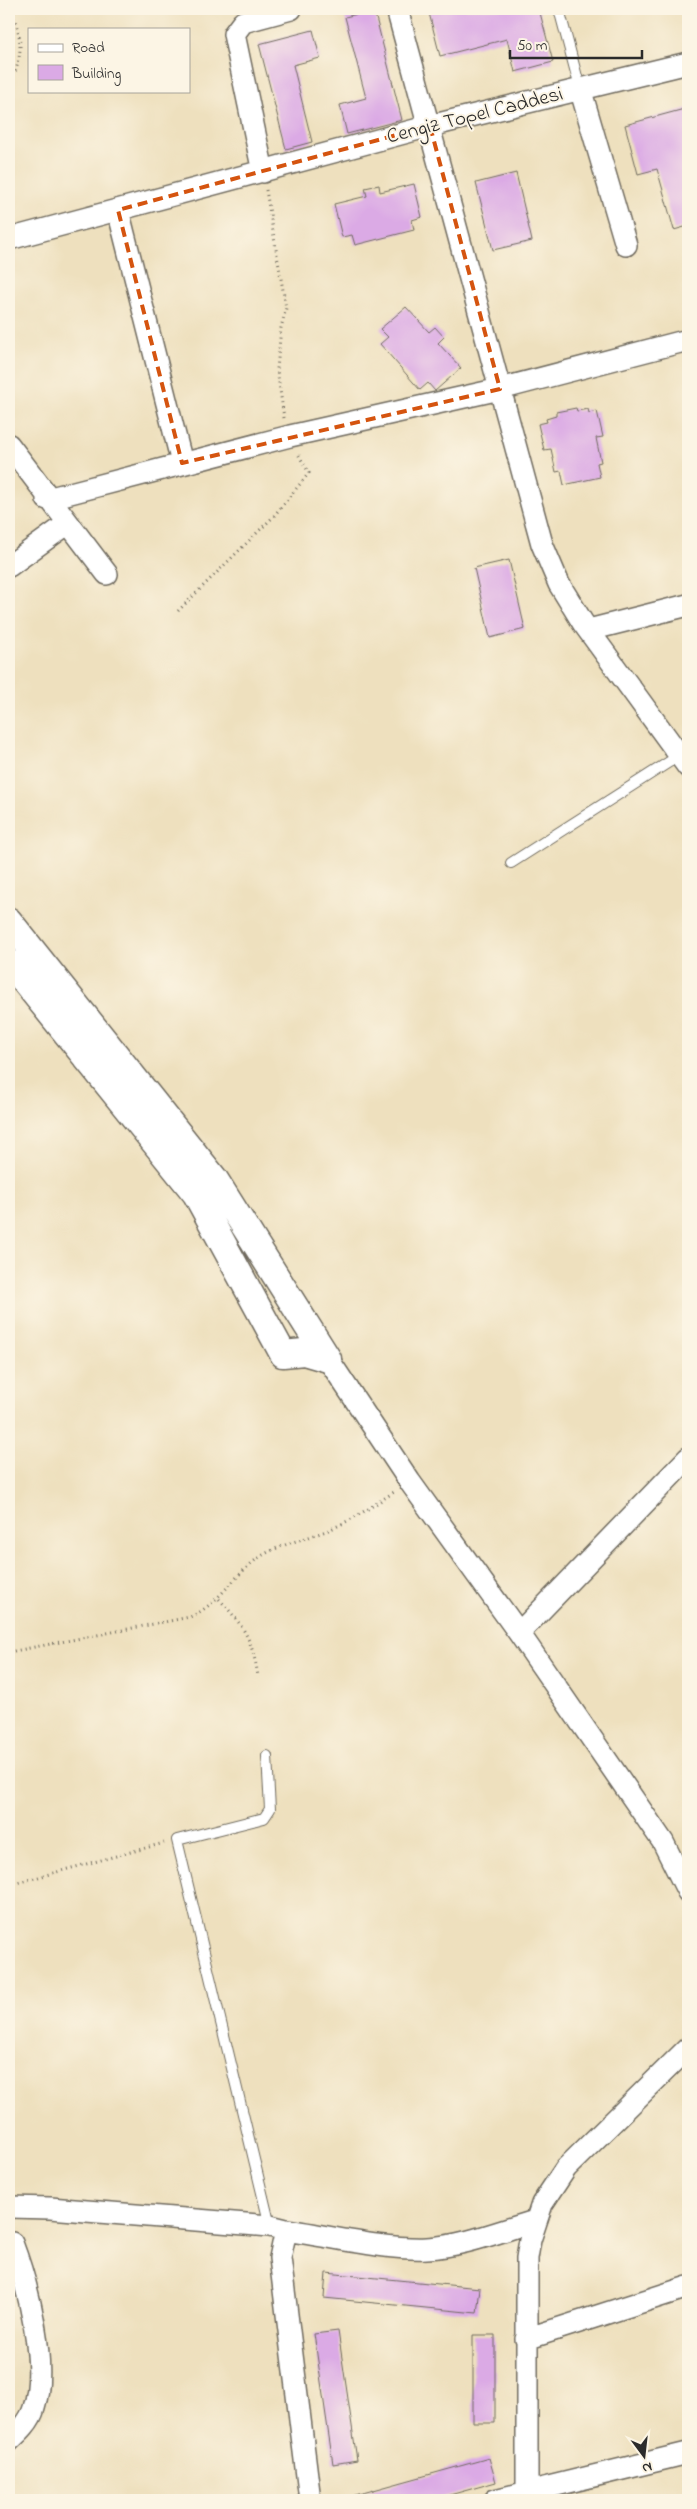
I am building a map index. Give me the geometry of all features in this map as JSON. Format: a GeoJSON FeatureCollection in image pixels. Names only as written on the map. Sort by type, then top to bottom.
{"type":"FeatureCollection","features":[{"type":"Feature","properties":{"kind":"street"},"geometry":{"type":"LineString","coordinates":[[263,172],[234,34],[243,22],[291,9]]}},
{"type":"Feature","properties":{"kind":"street"},"geometry":{"type":"LineString","coordinates":[[397,9],[542,544],[559,584],[589,630],[686,757]]}},
{"type":"Feature","properties":{"kind":"street","name":"Cengiz Topel Caddesi"},"geometry":{"type":"LineString","coordinates":[[9,239],[430,126],[688,63]]}},
{"type":"Feature","properties":{"kind":"street"},"geometry":{"type":"LineString","coordinates":[[580,88],[626,245]]}},
{"type":"Feature","properties":{"kind":"street"},"geometry":{"type":"LineString","coordinates":[[118,210],[182,463]]}},
{"type":"Feature","properties":{"kind":"street"},"geometry":{"type":"LineString","coordinates":[[47,499],[290,436],[500,389],[688,340]]}},
{"type":"Feature","properties":{"kind":"street"},"geometry":{"type":"LineString","coordinates":[[9,445],[47,499],[106,574]]}},
{"type":"Feature","properties":{"kind":"street"},"geometry":{"type":"LineString","coordinates":[[9,566],[67,524]]}},
{"type":"Feature","properties":{"kind":"street"},"geometry":{"type":"LineString","coordinates":[[589,630],[688,604]]}},
{"type":"Feature","properties":{"kind":"street"},"geometry":{"type":"LineString","coordinates":[[9,921],[214,1178],[328,1360],[410,1482],[519,1634],[663,1842],[688,1892]]}},
{"type":"Feature","properties":{"kind":"street"},"geometry":{"type":"LineString","coordinates":[[9,962],[196,1194],[283,1354],[304,1352],[328,1360]]}},
{"type":"Feature","properties":{"kind":"street"},"geometry":{"type":"LineString","coordinates":[[519,1634],[688,1458]]}},
{"type":"Feature","properties":{"kind":"street"},"geometry":{"type":"LineString","coordinates":[[527,2496],[527,2258],[535,2221],[546,2198],[566,2168],[688,2048]]}},
{"type":"Feature","properties":{"kind":"street"},"geometry":{"type":"LineString","coordinates":[[9,2207],[50,2208],[278,2228],[405,2248],[427,2248],[469,2240],[535,2221]]}},
{"type":"Feature","properties":{"kind":"street"},"geometry":{"type":"LineString","coordinates":[[278,2228],[280,2258],[310,2500]]}},
{"type":"Feature","properties":{"kind":"street"},"geometry":{"type":"LineString","coordinates":[[9,2441],[25,2425],[34,2409],[37,2371],[33,2317],[21,2267],[12,2243]]}},
{"type":"Feature","properties":{"kind":"street"},"geometry":{"type":"LineString","coordinates":[[526,2339],[688,2287]]}},
{"type":"Feature","properties":{"kind":"street"},"geometry":{"type":"LineString","coordinates":[[495,2500],[527,2496],[688,2453]]}},
{"type":"Feature","properties":{"kind":"lane"},"geometry":{"type":"LineString","coordinates":[[559,9],[580,88]]}},
{"type":"Feature","properties":{"kind":"lane"},"geometry":{"type":"LineString","coordinates":[[511,863],[686,757]]}},
{"type":"Feature","properties":{"kind":"lane"},"geometry":{"type":"LineString","coordinates":[[267,1756],[270,1809],[264,1818],[177,1840],[278,2228]]}},
{"type":"Feature","properties":{"kind":"path"},"geometry":{"type":"LineString","coordinates":[[9,85],[17,68],[22,46],[10,9]]}},
{"type":"Feature","properties":{"kind":"path"},"geometry":{"type":"LineString","coordinates":[[178,611],[273,517],[309,473],[290,436],[280,401],[277,369],[280,334],[286,308],[263,172]]}},
{"type":"Feature","properties":{"kind":"path"},"geometry":{"type":"LineString","coordinates":[[9,1652],[190,1616],[219,1599],[241,1573],[262,1556],[285,1544],[315,1535],[347,1521],[410,1482]]}},
{"type":"Feature","properties":{"kind":"path"},"geometry":{"type":"LineString","coordinates":[[219,1599],[241,1623],[253,1651],[258,1676]]}},
{"type":"Feature","properties":{"kind":"path"},"geometry":{"type":"LineString","coordinates":[[9,1885],[177,1840]]}},
{"type":"Feature","properties":{"kind":"highlighted area"},"geometry":{"type":"Polygon","coordinates":[[[430,126],[500,389],[182,463],[118,210],[430,126]]]}},
{"type":"Feature","properties":{"kind":"building"},"geometry":{"type":"Polygon","coordinates":[[[428,9],[539,9],[553,62],[515,72],[507,39],[440,56],[428,9]]]}},
{"type":"Feature","properties":{"kind":"building"},"geometry":{"type":"Polygon","coordinates":[[[374,10],[402,120],[347,134],[340,105],[366,98],[345,17],[374,10]]]}},
{"type":"Feature","properties":{"kind":"building"},"geometry":{"type":"Polygon","coordinates":[[[313,30],[320,58],[293,65],[312,142],[286,149],[259,44],[313,30]]]}},
{"type":"Feature","properties":{"kind":"building"},"geometry":{"type":"Polygon","coordinates":[[[688,108],[688,226],[674,230],[657,169],[638,174],[625,125],[688,108]]]}},
{"type":"Feature","properties":{"kind":"building"},"geometry":{"type":"Polygon","coordinates":[[[516,173],[532,241],[493,250],[476,183],[516,173]]]}},
{"type":"Feature","properties":{"kind":"building"},"geometry":{"type":"Polygon","coordinates":[[[414,184],[422,217],[412,220],[414,230],[355,245],[352,235],[342,237],[334,204],[367,196],[365,188],[379,185],[380,192],[414,184]]]}},
{"type":"Feature","properties":{"kind":"building"},"geometry":{"type":"Polygon","coordinates":[[[406,307],[429,332],[435,327],[444,337],[438,343],[461,368],[435,391],[428,383],[420,390],[380,344],[388,337],[380,329],[406,307]]]}},
{"type":"Feature","properties":{"kind":"building"},"geometry":{"type":"Polygon","coordinates":[[[576,408],[577,411],[588,409],[589,413],[597,411],[603,437],[596,438],[601,462],[597,463],[600,477],[564,485],[561,471],[556,472],[551,449],[544,450],[538,424],[547,422],[546,419],[556,416],[556,412],[576,408]]]}},
{"type":"Feature","properties":{"kind":"building"},"geometry":{"type":"Polygon","coordinates":[[[509,560],[525,629],[490,638],[474,568],[509,560]]]}},
{"type":"Feature","properties":{"kind":"building"},"geometry":{"type":"Polygon","coordinates":[[[326,2273],[480,2288],[477,2313],[324,2298],[326,2273]]]}},
{"type":"Feature","properties":{"kind":"building"},"geometry":{"type":"Polygon","coordinates":[[[338,2331],[357,2460],[333,2464],[314,2334],[338,2331]]]}},
{"type":"Feature","properties":{"kind":"building"},"geometry":{"type":"Polygon","coordinates":[[[473,2335],[495,2335],[495,2423],[473,2423],[473,2335]]]}},
{"type":"Feature","properties":{"kind":"building"},"geometry":{"type":"Polygon","coordinates":[[[489,2458],[496,2482],[432,2500],[352,2500],[352,2496],[489,2458]]]}}]}
